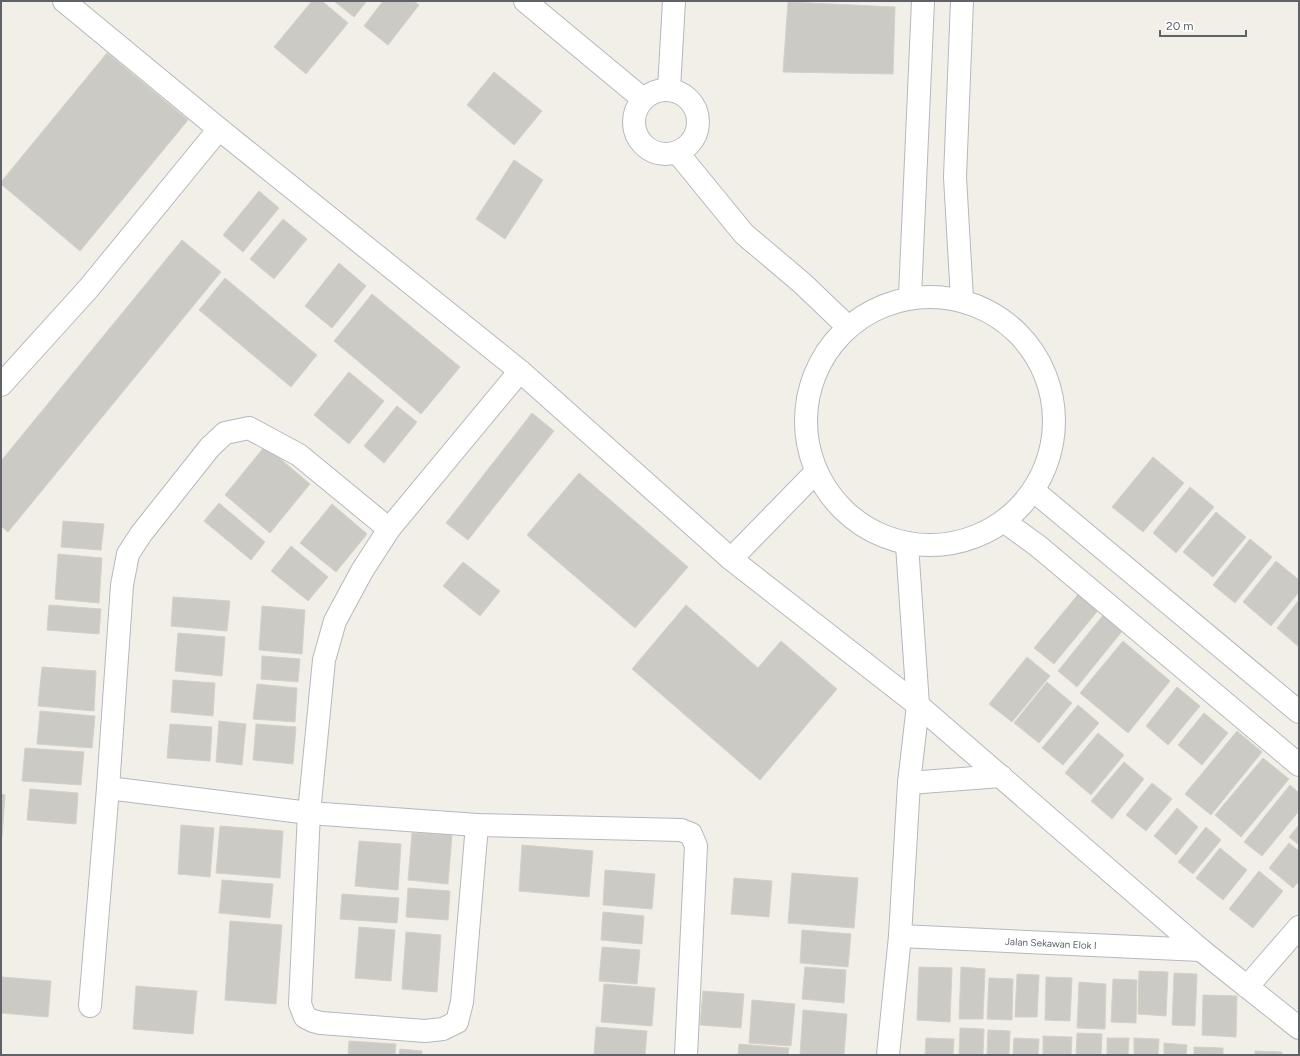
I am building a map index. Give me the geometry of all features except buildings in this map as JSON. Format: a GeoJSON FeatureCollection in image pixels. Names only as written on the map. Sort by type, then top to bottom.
{"type":"FeatureCollection","features":[{"type":"Feature","properties":{"kind":"street"},"geometry":{"type":"LineString","coordinates":[[64,1],[219,129],[520,371],[731,559],[918,705],[1201,950],[1299,1028]]}},
{"type":"Feature","properties":{"kind":"street"},"geometry":{"type":"LineString","coordinates":[[525,1],[643,99]]}},
{"type":"Feature","properties":{"kind":"street"},"geometry":{"type":"LineString","coordinates":[[669,89],[674,1]]}},
{"type":"Feature","properties":{"kind":"street"},"geometry":{"type":"LineString","coordinates":[[910,296],[923,1]]}},
{"type":"Feature","properties":{"kind":"street"},"geometry":{"type":"LineString","coordinates":[[962,1],[955,177],[962,299]]}},
{"type":"Feature","properties":{"kind":"street"},"geometry":{"type":"LineString","coordinates":[[669,89],[682,94],[688,99],[693,104],[698,117],[696,132],[689,144],[677,152],[663,154],[650,149],[639,140],[634,126],[635,112],[643,99],[655,91],[669,89]]}},
{"type":"Feature","properties":{"kind":"street"},"geometry":{"type":"LineString","coordinates":[[1,384],[88,288],[219,129]]}},
{"type":"Feature","properties":{"kind":"street"},"geometry":{"type":"LineString","coordinates":[[677,152],[744,234],[802,283],[847,326]]}},
{"type":"Feature","properties":{"kind":"street"},"geometry":{"type":"LineString","coordinates":[[936,295],[962,299],[1004,320],[1037,355],[1053,400],[1052,447],[1034,491],[1005,522],[975,539],[941,546],[907,545],[852,520],[815,473],[804,421],[815,368],[847,326],[876,306],[910,296],[936,295]]}},
{"type":"Feature","properties":{"kind":"street"},"geometry":{"type":"LineString","coordinates":[[477,824],[462,1002],[457,1022],[443,1029],[425,1031],[321,1023],[304,1017],[300,1004],[309,813],[324,660],[335,620],[362,571],[389,529],[520,371]]}},
{"type":"Feature","properties":{"kind":"street"},"geometry":{"type":"LineString","coordinates":[[90,1006],[108,788],[122,585],[128,554],[141,534],[210,447],[225,433],[249,428],[299,455],[389,529]]}},
{"type":"Feature","properties":{"kind":"street"},"geometry":{"type":"LineString","coordinates":[[731,559],[815,473]]}},
{"type":"Feature","properties":{"kind":"street"},"geometry":{"type":"LineString","coordinates":[[1034,491],[1299,712]]}},
{"type":"Feature","properties":{"kind":"street"},"geometry":{"type":"LineString","coordinates":[[1005,522],[1038,546],[1299,765]]}},
{"type":"Feature","properties":{"kind":"street"},"geometry":{"type":"LineString","coordinates":[[888,1055],[900,936],[909,783],[918,705],[907,545]]}},
{"type":"Feature","properties":{"kind":"street"},"geometry":{"type":"LineString","coordinates":[[909,783],[1001,776]]}},
{"type":"Feature","properties":{"kind":"street"},"geometry":{"type":"LineString","coordinates":[[108,788],[309,813],[477,824],[681,830],[691,834],[696,846],[686,1055]]}},
{"type":"Feature","properties":{"kind":"street"},"geometry":{"type":"LineString","coordinates":[[1247,987],[1299,927]]}},
{"type":"Feature","properties":{"kind":"street","name":"Jalan Sekawan Elok I"},"geometry":{"type":"LineString","coordinates":[[900,936],[1201,950]]}}]}
